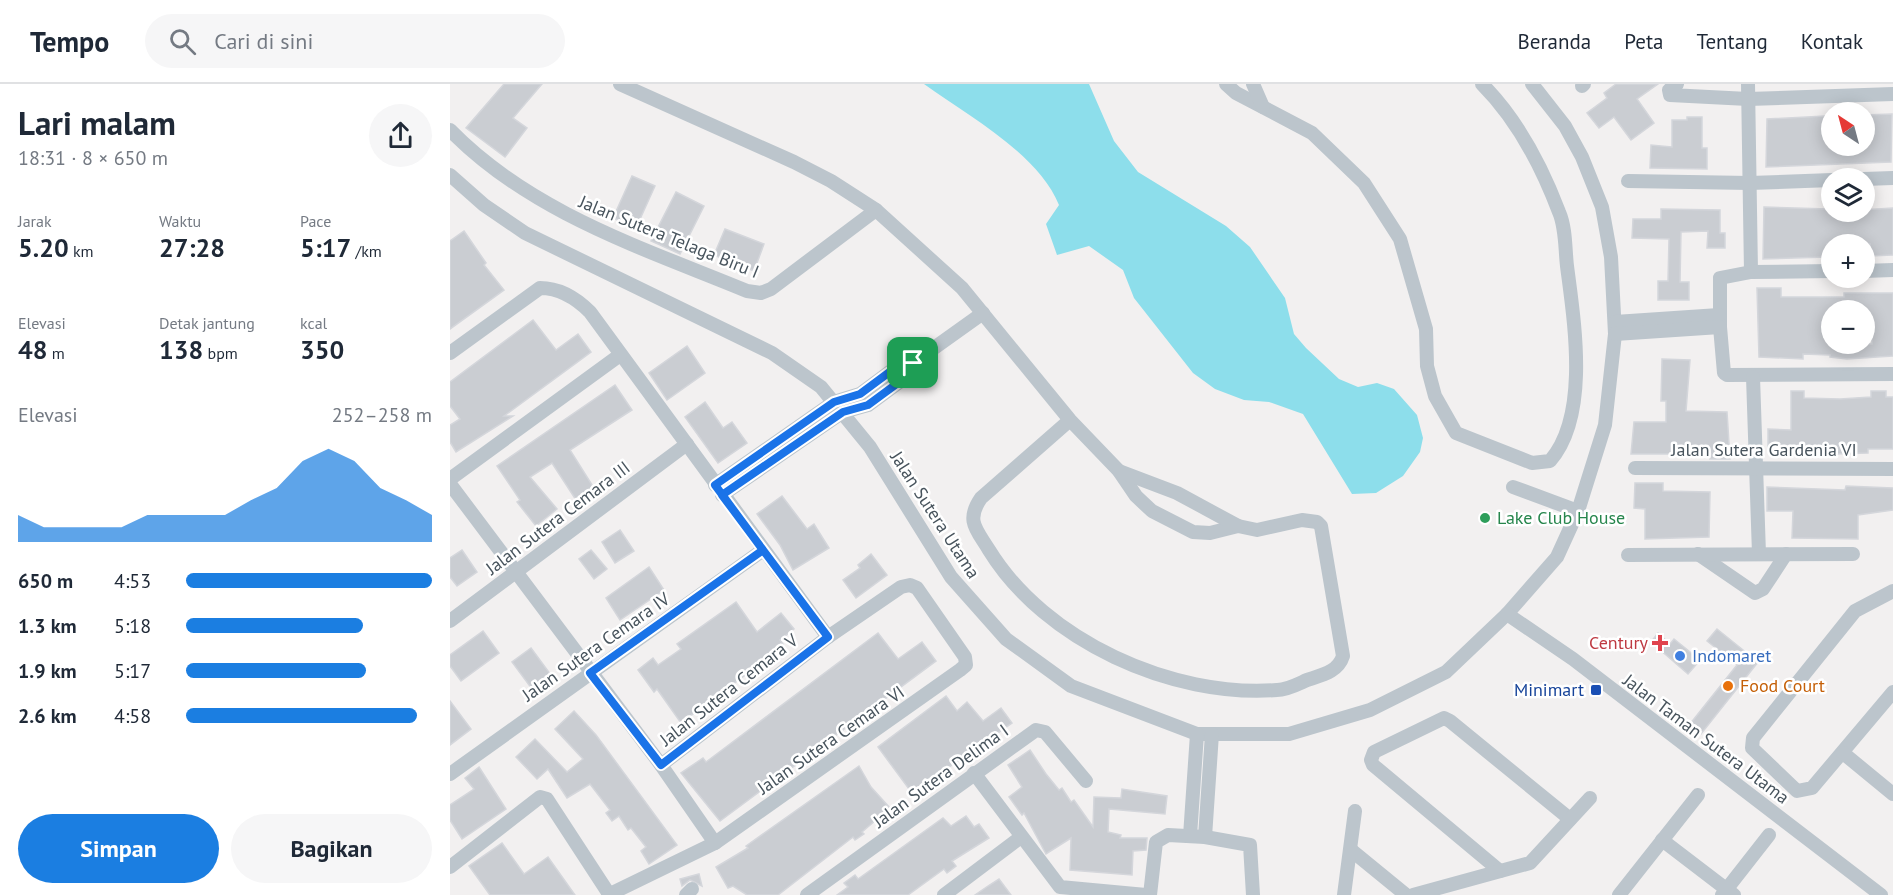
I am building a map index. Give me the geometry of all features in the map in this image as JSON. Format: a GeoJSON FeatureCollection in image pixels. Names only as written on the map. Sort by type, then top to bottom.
{"type":"FeatureCollection","features":[{"type":"Feature","properties":{"kind":"street"},"geometry":{"type":"LineString","coordinates":[[620,84],[794,162],[831,181],[876,210],[938,264],[983,313],[1070,420],[1119,471],[1136,496],[1152,511],[1193,532],[1210,533],[1238,526]]}},
{"type":"Feature","properties":{"kind":"street"},"geometry":{"type":"LineString","coordinates":[[1226,84],[1236,93],[1312,133],[1364,183],[1400,239],[1426,329],[1427,366],[1436,396],[1456,433],[1532,463],[1550,461],[1562,448],[1575,390],[1577,348],[1560,214],[1521,134],[1494,96],[1482,84]]}},
{"type":"Feature","properties":{"kind":"street"},"geometry":{"type":"LineString","coordinates":[[1253,84],[1263,107]]}},
{"type":"Feature","properties":{"kind":"street","name":"Jalan Sutera Utama"},"geometry":{"type":"LineString","coordinates":[[450,176],[484,205],[525,233],[772,353],[821,387],[870,447],[951,577],[1006,639],[1071,686],[1197,734],[1289,734],[1370,710],[1446,672],[1507,614],[1557,557],[1578,511],[1605,425],[1615,328],[1611,257],[1602,207],[1582,157],[1565,126],[1532,84]]}},
{"type":"Feature","properties":{"kind":"street"},"geometry":{"type":"LineString","coordinates":[[1748,84],[1751,272]]}},
{"type":"Feature","properties":{"kind":"street"},"geometry":{"type":"LineString","coordinates":[[1673,88],[1670,94],[1748,99],[1893,94]]}},
{"type":"Feature","properties":{"kind":"street","name":"Jalan Sutera Telaga Biru I"},"geometry":{"type":"LineString","coordinates":[[450,130],[473,154],[500,175],[571,218],[747,291],[761,293],[771,289],[876,210]]}},
{"type":"Feature","properties":{"kind":"street"},"geometry":{"type":"LineString","coordinates":[[1875,179],[1893,178]]}},
{"type":"Feature","properties":{"kind":"street"},"geometry":{"type":"LineString","coordinates":[[1628,181],[1750,183],[1821,180]]}},
{"type":"Feature","properties":{"kind":"street"},"geometry":{"type":"LineString","coordinates":[[1875,271],[1893,270]]}},
{"type":"Feature","properties":{"kind":"street"},"geometry":{"type":"LineString","coordinates":[[1821,271],[1751,272],[1720,279],[1720,321],[1724,372],[1727,375],[1753,377],[1893,374]]}},
{"type":"Feature","properties":{"kind":"street"},"geometry":{"type":"LineString","coordinates":[[450,354],[540,288],[552,288],[579,301],[590,312],[828,637]]}},
{"type":"Feature","properties":{"kind":"street"},"geometry":{"type":"LineString","coordinates":[[719,490],[839,407],[864,400],[910,374],[913,363],[983,313]]}},
{"type":"Feature","properties":{"kind":"street"},"geometry":{"type":"LineString","coordinates":[[1615,328],[1720,321]]}},
{"type":"Feature","properties":{"kind":"street"},"geometry":{"type":"LineString","coordinates":[[450,478],[620,355]]}},
{"type":"Feature","properties":{"kind":"street"},"geometry":{"type":"LineString","coordinates":[[1753,377],[1759,554]]}},
{"type":"Feature","properties":{"kind":"street"},"geometry":{"type":"LineString","coordinates":[[1070,420],[981,498],[973,509],[972,523],[1003,572],[1032,603],[1079,639],[1142,669],[1212,688],[1279,690],[1332,671],[1341,663],[1343,656],[1322,526],[1317,522],[1302,520],[1257,530],[1238,526],[1177,493],[1119,471]]}},
{"type":"Feature","properties":{"kind":"street","name":"Jalan Sutera Cemara III"},"geometry":{"type":"LineString","coordinates":[[450,621],[687,444]]}},
{"type":"Feature","properties":{"kind":"street","name":"Jalan Sutera Gardenia VI"},"geometry":{"type":"LineString","coordinates":[[1635,468],[1893,469]]}},
{"type":"Feature","properties":{"kind":"street"},"geometry":{"type":"LineString","coordinates":[[450,484],[661,765],[715,843]]}},
{"type":"Feature","properties":{"kind":"street"},"geometry":{"type":"LineString","coordinates":[[1513,487],[1578,511]]}},
{"type":"Feature","properties":{"kind":"street","name":"Jalan Sutera Cemara IV"},"geometry":{"type":"LineString","coordinates":[[450,774],[763,550]]}},
{"type":"Feature","properties":{"kind":"street"},"geometry":{"type":"LineString","coordinates":[[1698,554],[1755,593],[1763,589],[1786,554]]}},
{"type":"Feature","properties":{"kind":"street"},"geometry":{"type":"LineString","coordinates":[[1628,555],[1853,554]]}},
{"type":"Feature","properties":{"kind":"street","name":"Jalan Sutera Cemara V"},"geometry":{"type":"LineString","coordinates":[[661,765],[828,637],[901,586],[910,585],[917,588],[965,657],[966,665]]}},
{"type":"Feature","properties":{"kind":"street"},"geometry":{"type":"LineString","coordinates":[[1893,591],[1855,611],[1753,738],[1752,748],[1797,791],[1804,792],[1812,788],[1893,692]]}},
{"type":"Feature","properties":{"kind":"street","name":"Jalan Taman Sutera Utama"},"geometry":{"type":"LineString","coordinates":[[1507,614],[1573,659],[1881,895]]}},
{"type":"Feature","properties":{"kind":"street","name":"Jalan Sutera Cemara VI"},"geometry":{"type":"LineString","coordinates":[[609,895],[715,843],[966,665]]}},
{"type":"Feature","properties":{"kind":"street"},"geometry":{"type":"LineString","coordinates":[[1500,871],[1373,765],[1371,760],[1374,752],[1444,718],[1570,819]]}},
{"type":"Feature","properties":{"kind":"street","name":"Jalan Sutera Delima I"},"geometry":{"type":"LineString","coordinates":[[807,895],[1036,730],[1042,729],[1086,781]]}},
{"type":"Feature","properties":{"kind":"street"},"geometry":{"type":"LineString","coordinates":[[1190,836],[1197,734]]}},
{"type":"Feature","properties":{"kind":"street"},"geometry":{"type":"LineString","coordinates":[[1205,837],[1212,734]]}},
{"type":"Feature","properties":{"kind":"street"},"geometry":{"type":"LineString","coordinates":[[1842,753],[1893,795]]}},
{"type":"Feature","properties":{"kind":"street"},"geometry":{"type":"LineString","coordinates":[[974,773],[1059,891],[1148,895],[1156,843],[1168,835],[1205,837],[1250,844],[1252,895]]}},
{"type":"Feature","properties":{"kind":"street"},"geometry":{"type":"LineString","coordinates":[[1619,895],[1698,795]]}},
{"type":"Feature","properties":{"kind":"street"},"geometry":{"type":"LineString","coordinates":[[450,867],[540,797],[547,799],[609,895]]}},
{"type":"Feature","properties":{"kind":"street"},"geometry":{"type":"LineString","coordinates":[[1413,895],[1536,859],[1590,798]]}},
{"type":"Feature","properties":{"kind":"street"},"geometry":{"type":"LineString","coordinates":[[1344,895],[1355,811]]}},
{"type":"Feature","properties":{"kind":"street"},"geometry":{"type":"LineString","coordinates":[[1662,840],[1727,893],[1769,835]]}},
{"type":"Feature","properties":{"kind":"street"},"geometry":{"type":"LineString","coordinates":[[944,895],[1022,837]]}},
{"type":"Feature","properties":{"kind":"street"},"geometry":{"type":"LineString","coordinates":[[1351,849],[1406,895]]}},
{"type":"Feature","properties":{"kind":"water"},"geometry":{"type":"Polygon","coordinates":[[[924,84],[1089,84],[1114,141],[1138,172],[1226,226],[1250,247],[1285,298],[1294,334],[1306,348],[1339,379],[1358,387],[1377,383],[1394,389],[1417,415],[1423,438],[1420,452],[1403,476],[1376,493],[1352,494],[1303,414],[1269,402],[1244,400],[1215,389],[1193,373],[1134,298],[1123,270],[1089,246],[1057,255],[1046,224],[1059,205],[1049,186],[1035,169],[1000,137],[924,84]]]}},
{"type":"Feature","properties":{"kind":"building"},"geometry":{"type":"Polygon","coordinates":[[[504,84],[542,84],[513,118],[527,128],[505,157],[466,128],[504,84]]]}},
{"type":"Feature","properties":{"kind":"building"},"geometry":{"type":"Polygon","coordinates":[[[1616,84],[1658,84],[1637,99],[1654,123],[1631,140],[1614,117],[1599,128],[1587,113],[1607,98],[1604,93],[1616,84]]]}},
{"type":"Feature","properties":{"kind":"building"},"geometry":{"type":"Polygon","coordinates":[[[1892,114],[1891,162],[1766,167],[1767,119],[1821,116],[1821,156],[1875,156],[1875,115],[1892,114]]]}},
{"type":"Feature","properties":{"kind":"building"},"geometry":{"type":"Polygon","coordinates":[[[1687,117],[1702,117],[1702,148],[1707,148],[1707,169],[1650,168],[1651,145],[1672,147],[1672,120],[1687,120],[1687,117]]]}},
{"type":"Feature","properties":{"kind":"building"},"geometry":{"type":"Polygon","coordinates":[[[632,176],[655,186],[636,228],[613,218],[632,176]]]}},
{"type":"Feature","properties":{"kind":"building"},"geometry":{"type":"Polygon","coordinates":[[[676,192],[704,206],[680,254],[651,241],[676,192]]]}},
{"type":"Feature","properties":{"kind":"building"},"geometry":{"type":"Polygon","coordinates":[[[1764,207],[1821,209],[1821,222],[1875,222],[1875,209],[1893,208],[1893,255],[1875,256],[1875,234],[1821,234],[1821,257],[1763,259],[1764,207]]]}},
{"type":"Feature","properties":{"kind":"building"},"geometry":{"type":"Polygon","coordinates":[[[1661,209],[1720,210],[1720,233],[1725,233],[1725,248],[1707,248],[1708,231],[1681,232],[1680,282],[1689,282],[1689,300],[1658,300],[1658,281],[1668,281],[1669,239],[1632,238],[1633,219],[1661,219],[1661,209]]]}},
{"type":"Feature","properties":{"kind":"building"},"geometry":{"type":"Polygon","coordinates":[[[725,229],[764,244],[754,271],[714,255],[725,229]]]}},
{"type":"Feature","properties":{"kind":"building"},"geometry":{"type":"Polygon","coordinates":[[[464,231],[486,263],[484,265],[504,290],[450,329],[450,241],[464,231]]]}},
{"type":"Feature","properties":{"kind":"building"},"geometry":{"type":"Polygon","coordinates":[[[1757,288],[1781,288],[1781,297],[1844,297],[1844,293],[1893,293],[1893,356],[1847,359],[1830,357],[1830,355],[1803,354],[1803,359],[1759,357],[1757,288]]]}},
{"type":"Feature","properties":{"kind":"building"},"geometry":{"type":"Polygon","coordinates":[[[533,320],[556,350],[578,334],[591,352],[504,416],[513,416],[456,452],[450,442],[450,425],[460,419],[450,406],[450,382],[533,320]]]}},
{"type":"Feature","properties":{"kind":"building"},"geometry":{"type":"Polygon","coordinates":[[[687,346],[705,373],[667,400],[649,373],[687,346]]]}},
{"type":"Feature","properties":{"kind":"building"},"geometry":{"type":"Polygon","coordinates":[[[1662,359],[1690,360],[1686,411],[1727,412],[1730,459],[1710,459],[1711,454],[1631,454],[1634,422],[1666,422],[1666,401],[1661,401],[1662,359]]]}},
{"type":"Feature","properties":{"kind":"building"},"geometry":{"type":"Polygon","coordinates":[[[615,385],[632,410],[570,450],[594,488],[576,500],[552,463],[530,477],[557,509],[536,526],[517,502],[520,500],[497,466],[615,385]]]}},
{"type":"Feature","properties":{"kind":"building"},"geometry":{"type":"Polygon","coordinates":[[[1791,391],[1804,391],[1804,398],[1840,399],[1871,397],[1871,391],[1886,391],[1886,397],[1893,397],[1893,449],[1868,449],[1868,453],[1801,455],[1788,455],[1788,451],[1768,451],[1768,429],[1791,430],[1791,391]]]}},
{"type":"Feature","properties":{"kind":"building"},"geometry":{"type":"Polygon","coordinates":[[[705,402],[723,428],[732,422],[747,443],[718,463],[685,417],[705,402]]]}},
{"type":"Feature","properties":{"kind":"building"},"geometry":{"type":"Polygon","coordinates":[[[1635,483],[1663,483],[1663,491],[1710,492],[1709,537],[1645,539],[1645,509],[1634,508],[1635,483]]]}},
{"type":"Feature","properties":{"kind":"building"},"geometry":{"type":"Polygon","coordinates":[[[1846,486],[1893,488],[1893,510],[1858,515],[1858,539],[1792,538],[1793,511],[1767,511],[1767,487],[1845,490],[1846,486]]]}},
{"type":"Feature","properties":{"kind":"building"},"geometry":{"type":"Polygon","coordinates":[[[782,496],[807,529],[814,524],[829,548],[793,570],[780,545],[757,514],[782,496]]]}},
{"type":"Feature","properties":{"kind":"building"},"geometry":{"type":"Polygon","coordinates":[[[620,530],[634,551],[615,563],[602,542],[620,530]]]}},
{"type":"Feature","properties":{"kind":"building"},"geometry":{"type":"Polygon","coordinates":[[[462,550],[477,572],[457,586],[450,577],[450,558],[462,550]]]}},
{"type":"Feature","properties":{"kind":"building"},"geometry":{"type":"Polygon","coordinates":[[[591,550],[607,569],[594,579],[579,559],[591,550]]]}},
{"type":"Feature","properties":{"kind":"building"},"geometry":{"type":"Polygon","coordinates":[[[871,554],[887,575],[856,598],[843,580],[860,568],[858,565],[871,554]]]}},
{"type":"Feature","properties":{"kind":"building"},"geometry":{"type":"Polygon","coordinates":[[[649,567],[664,590],[620,620],[606,598],[649,567]]]}},
{"type":"Feature","properties":{"kind":"building"},"geometry":{"type":"Polygon","coordinates":[[[736,602],[757,632],[781,613],[794,629],[780,640],[783,644],[766,656],[768,658],[681,723],[657,689],[654,692],[638,670],[653,658],[658,665],[681,649],[677,644],[736,602]]]}},
{"type":"Feature","properties":{"kind":"building"},"geometry":{"type":"Polygon","coordinates":[[[1717,629],[1758,662],[1701,734],[1690,724],[1737,665],[1707,641],[1717,629]]]}},
{"type":"Feature","properties":{"kind":"building"},"geometry":{"type":"Polygon","coordinates":[[[483,631],[499,653],[461,681],[450,666],[450,655],[483,631]]]}},
{"type":"Feature","properties":{"kind":"building"},"geometry":{"type":"Polygon","coordinates":[[[878,633],[898,659],[922,642],[936,661],[720,821],[681,773],[703,758],[706,762],[878,633]]]}},
{"type":"Feature","properties":{"kind":"building"},"geometry":{"type":"Polygon","coordinates":[[[1658,633],[1670,644],[1674,639],[1700,660],[1688,674],[1651,642],[1658,633]]]}},
{"type":"Feature","properties":{"kind":"building"},"geometry":{"type":"Polygon","coordinates":[[[531,648],[551,675],[532,689],[512,662],[531,648]]]}},
{"type":"Feature","properties":{"kind":"building"},"geometry":{"type":"Polygon","coordinates":[[[946,696],[957,711],[967,702],[983,721],[1001,708],[1012,723],[912,793],[878,747],[946,696]]]}},
{"type":"Feature","properties":{"kind":"building"},"geometry":{"type":"Polygon","coordinates":[[[450,701],[471,729],[450,745],[450,701]]]}},
{"type":"Feature","properties":{"kind":"building"},"geometry":{"type":"Polygon","coordinates":[[[574,711],[596,735],[677,845],[649,864],[641,851],[646,847],[631,828],[628,830],[619,816],[612,821],[606,813],[610,810],[590,784],[567,798],[548,769],[537,779],[516,757],[535,739],[567,772],[583,759],[555,729],[574,711]]]}},
{"type":"Feature","properties":{"kind":"building"},"geometry":{"type":"Polygon","coordinates":[[[1030,750],[1059,790],[1062,788],[1071,802],[1074,800],[1093,827],[1094,797],[1121,798],[1122,789],[1167,796],[1165,814],[1109,809],[1108,832],[1121,835],[1120,838],[1147,838],[1146,850],[1133,851],[1132,875],[1070,870],[1071,838],[1046,854],[1024,813],[1022,815],[1009,797],[1022,787],[1008,765],[1030,750]]]}},
{"type":"Feature","properties":{"kind":"building"},"geometry":{"type":"Polygon","coordinates":[[[859,766],[871,787],[890,808],[862,832],[864,834],[855,840],[853,837],[778,895],[747,895],[733,886],[728,888],[716,867],[748,848],[746,846],[859,766]]]}},
{"type":"Feature","properties":{"kind":"building"},"geometry":{"type":"Polygon","coordinates":[[[479,767],[506,809],[462,839],[450,820],[450,805],[474,789],[465,778],[479,767]]]}},
{"type":"Feature","properties":{"kind":"building"},"geometry":{"type":"Polygon","coordinates":[[[966,816],[974,827],[979,824],[989,838],[952,861],[956,866],[947,873],[944,869],[908,895],[837,895],[848,887],[844,883],[855,875],[858,879],[943,818],[951,826],[966,816]]]}},
{"type":"Feature","properties":{"kind":"building"},"geometry":{"type":"Polygon","coordinates":[[[502,843],[524,874],[548,857],[575,895],[490,895],[469,866],[502,843]]]}},
{"type":"Feature","properties":{"kind":"building"},"geometry":{"type":"Polygon","coordinates":[[[699,874],[702,886],[690,880],[682,886],[680,879],[699,874]]]}},
{"type":"Feature","properties":{"kind":"building"},"geometry":{"type":"Polygon","coordinates":[[[999,879],[1011,895],[975,895],[988,886],[999,879]]]}},
{"type":"Feature","properties":{"kind":"place","name":"Lake Club House"},"geometry":{"type":"Point","coordinates":[1485,518]}},
{"type":"Feature","properties":{"kind":"place","name":"Century"},"geometry":{"type":"Point","coordinates":[1660,643]}},
{"type":"Feature","properties":{"kind":"place","name":"Indomaret"},"geometry":{"type":"Point","coordinates":[1680,656]}},
{"type":"Feature","properties":{"kind":"place","name":"Food Court"},"geometry":{"type":"Point","coordinates":[1728,686]}},
{"type":"Feature","properties":{"kind":"place","name":"Minimart"},"geometry":{"type":"Point","coordinates":[1596,690]}},
{"type":"Feature","properties":{"kind":"route"},"geometry":{"type":"LineString","coordinates":[[913,363],[903,362],[860,394],[834,402],[715,485],[722,495],[763,550],[590,673],[661,765],[828,637],[722,495],[843,412],[868,405],[910,374],[913,363]]}}]}
